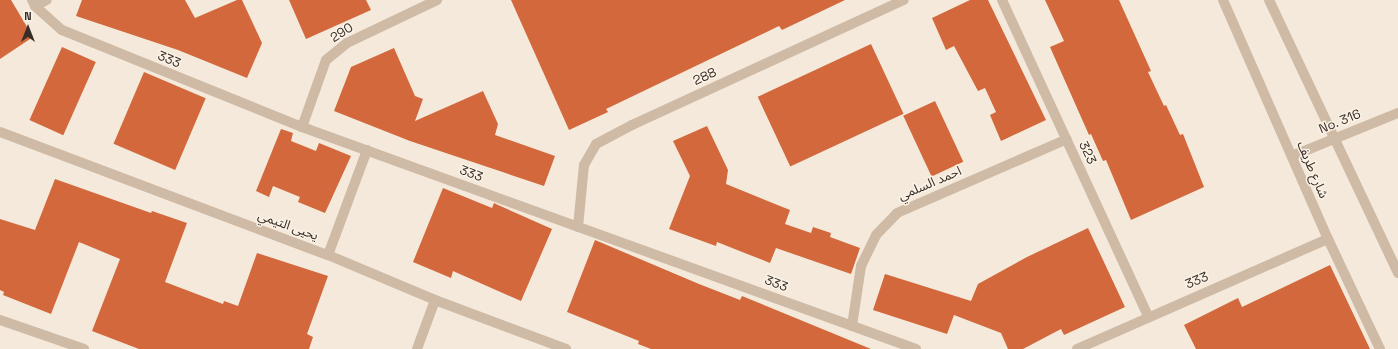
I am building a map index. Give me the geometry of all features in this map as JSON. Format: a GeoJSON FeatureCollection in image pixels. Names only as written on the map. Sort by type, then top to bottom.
{"type":"FeatureCollection","features":[{"type":"Feature","properties":{"kind":"street"},"geometry":{"type":"LineString","coordinates":[[33,3],[47,0]]}},
{"type":"Feature","properties":{"kind":"street","name":"290"},"geometry":{"type":"LineString","coordinates":[[302,127],[326,60],[347,43],[438,0]]}},
{"type":"Feature","properties":{"kind":"street","name":"288"},"geometry":{"type":"LineString","coordinates":[[578,227],[584,165],[596,144],[632,125],[904,0]]}},
{"type":"Feature","properties":{"kind":"street","name":"323"},"geometry":{"type":"LineString","coordinates":[[1002,0],[1148,316]]}},
{"type":"Feature","properties":{"kind":"street","name":"شارع طريف"},"geometry":{"type":"LineString","coordinates":[[1223,0],[1328,239],[1380,349]]}},
{"type":"Feature","properties":{"kind":"street"},"geometry":{"type":"LineString","coordinates":[[1269,0],[1336,138],[1398,272]]}},
{"type":"Feature","properties":{"kind":"street","name":"333"},"geometry":{"type":"LineString","coordinates":[[33,3],[62,30],[302,127],[916,349]]}},
{"type":"Feature","properties":{"kind":"street","name":"No. 316"},"geometry":{"type":"LineString","coordinates":[[1292,156],[1398,113]]}},
{"type":"Feature","properties":{"kind":"street","name":"يحيى التيمي"},"geometry":{"type":"LineString","coordinates":[[0,132],[328,255],[435,300],[566,349]]}},
{"type":"Feature","properties":{"kind":"street","name":"احمد السلمي"},"geometry":{"type":"LineString","coordinates":[[852,326],[861,266],[876,235],[897,213],[1067,139]]}},
{"type":"Feature","properties":{"kind":"street"},"geometry":{"type":"LineString","coordinates":[[328,255],[367,150]]}},
{"type":"Feature","properties":{"kind":"street","name":"333"},"geometry":{"type":"LineString","coordinates":[[1077,349],[1148,316],[1328,239]]}},
{"type":"Feature","properties":{"kind":"street"},"geometry":{"type":"LineString","coordinates":[[417,349],[435,300]]}},
{"type":"Feature","properties":{"kind":"street"},"geometry":{"type":"LineString","coordinates":[[0,320],[71,347],[84,349]]}},
{"type":"Feature","properties":{"kind":"building"},"geometry":{"type":"Polygon","coordinates":[[[0,0],[11,0],[33,37],[0,59],[0,0]]]}},
{"type":"Feature","properties":{"kind":"building"},"geometry":{"type":"Polygon","coordinates":[[[82,0],[185,0],[195,18],[237,0],[242,0],[262,43],[247,78],[178,50],[76,16],[82,0]]]}},
{"type":"Feature","properties":{"kind":"building"},"geometry":{"type":"Polygon","coordinates":[[[289,0],[366,0],[371,10],[306,39],[289,0]]]}},
{"type":"Feature","properties":{"kind":"building"},"geometry":{"type":"Polygon","coordinates":[[[511,0],[845,0],[782,30],[779,26],[606,109],[608,112],[569,130],[511,0]]]}},
{"type":"Feature","properties":{"kind":"building"},"geometry":{"type":"Polygon","coordinates":[[[970,0],[988,0],[1046,120],[1001,141],[990,115],[996,112],[985,88],[978,91],[954,46],[946,50],[932,18],[970,0]]]}},
{"type":"Feature","properties":{"kind":"building"},"geometry":{"type":"Polygon","coordinates":[[[1045,0],[1119,0],[1151,71],[1148,72],[1180,135],[1183,134],[1204,187],[1131,220],[1106,160],[1103,161],[1091,134],[1089,135],[1050,47],[1064,41],[1045,0]]]}},
{"type":"Feature","properties":{"kind":"building"},"geometry":{"type":"Polygon","coordinates":[[[871,44],[904,114],[790,167],[758,97],[871,44]]]}},
{"type":"Feature","properties":{"kind":"building"},"geometry":{"type":"Polygon","coordinates":[[[62,47],[96,62],[63,135],[29,120],[62,47]]]}},
{"type":"Feature","properties":{"kind":"building"},"geometry":{"type":"Polygon","coordinates":[[[394,48],[415,96],[423,99],[415,121],[483,91],[498,124],[495,135],[555,156],[544,186],[410,141],[334,111],[351,67],[394,48]]]}},
{"type":"Feature","properties":{"kind":"building"},"geometry":{"type":"Polygon","coordinates":[[[144,72],[206,98],[175,170],[114,144],[144,72]]]}},
{"type":"Feature","properties":{"kind":"building"},"geometry":{"type":"Polygon","coordinates":[[[935,101],[963,162],[932,177],[903,116],[935,101]]]}},
{"type":"Feature","properties":{"kind":"building"},"geometry":{"type":"Polygon","coordinates":[[[707,126],[728,170],[726,184],[790,210],[785,224],[811,233],[813,227],[831,233],[830,237],[860,248],[851,274],[776,248],[770,263],[717,242],[716,246],[669,229],[690,176],[673,141],[707,126]]]}},
{"type":"Feature","properties":{"kind":"building"},"geometry":{"type":"Polygon","coordinates":[[[281,129],[293,133],[291,141],[316,151],[319,143],[351,156],[325,213],[298,202],[300,197],[273,186],[269,197],[256,191],[281,129]]]}},
{"type":"Feature","properties":{"kind":"building"},"geometry":{"type":"Polygon","coordinates":[[[55,179],[151,213],[152,211],[187,223],[165,282],[223,304],[224,301],[238,306],[257,253],[328,276],[307,334],[313,337],[309,349],[139,349],[92,331],[120,259],[79,242],[51,314],[3,295],[4,292],[0,290],[0,219],[35,230],[55,179]]]}},
{"type":"Feature","properties":{"kind":"building"},"geometry":{"type":"Polygon","coordinates":[[[443,188],[492,208],[494,203],[552,229],[521,301],[453,271],[451,278],[413,262],[443,188]]]}},
{"type":"Feature","properties":{"kind":"building"},"geometry":{"type":"Polygon","coordinates":[[[1088,228],[1125,307],[1064,335],[1061,329],[1023,349],[1008,349],[1001,333],[954,315],[947,334],[873,310],[885,274],[971,301],[978,284],[1027,257],[1088,228]]]}},
{"type":"Feature","properties":{"kind":"building"},"geometry":{"type":"Polygon","coordinates":[[[595,240],[699,284],[740,300],[742,296],[871,349],[651,349],[638,344],[639,341],[567,312],[595,240]]]}},
{"type":"Feature","properties":{"kind":"building"},"geometry":{"type":"Polygon","coordinates":[[[1330,265],[1370,349],[1196,349],[1184,325],[1238,298],[1242,307],[1330,265]]]}}]}
